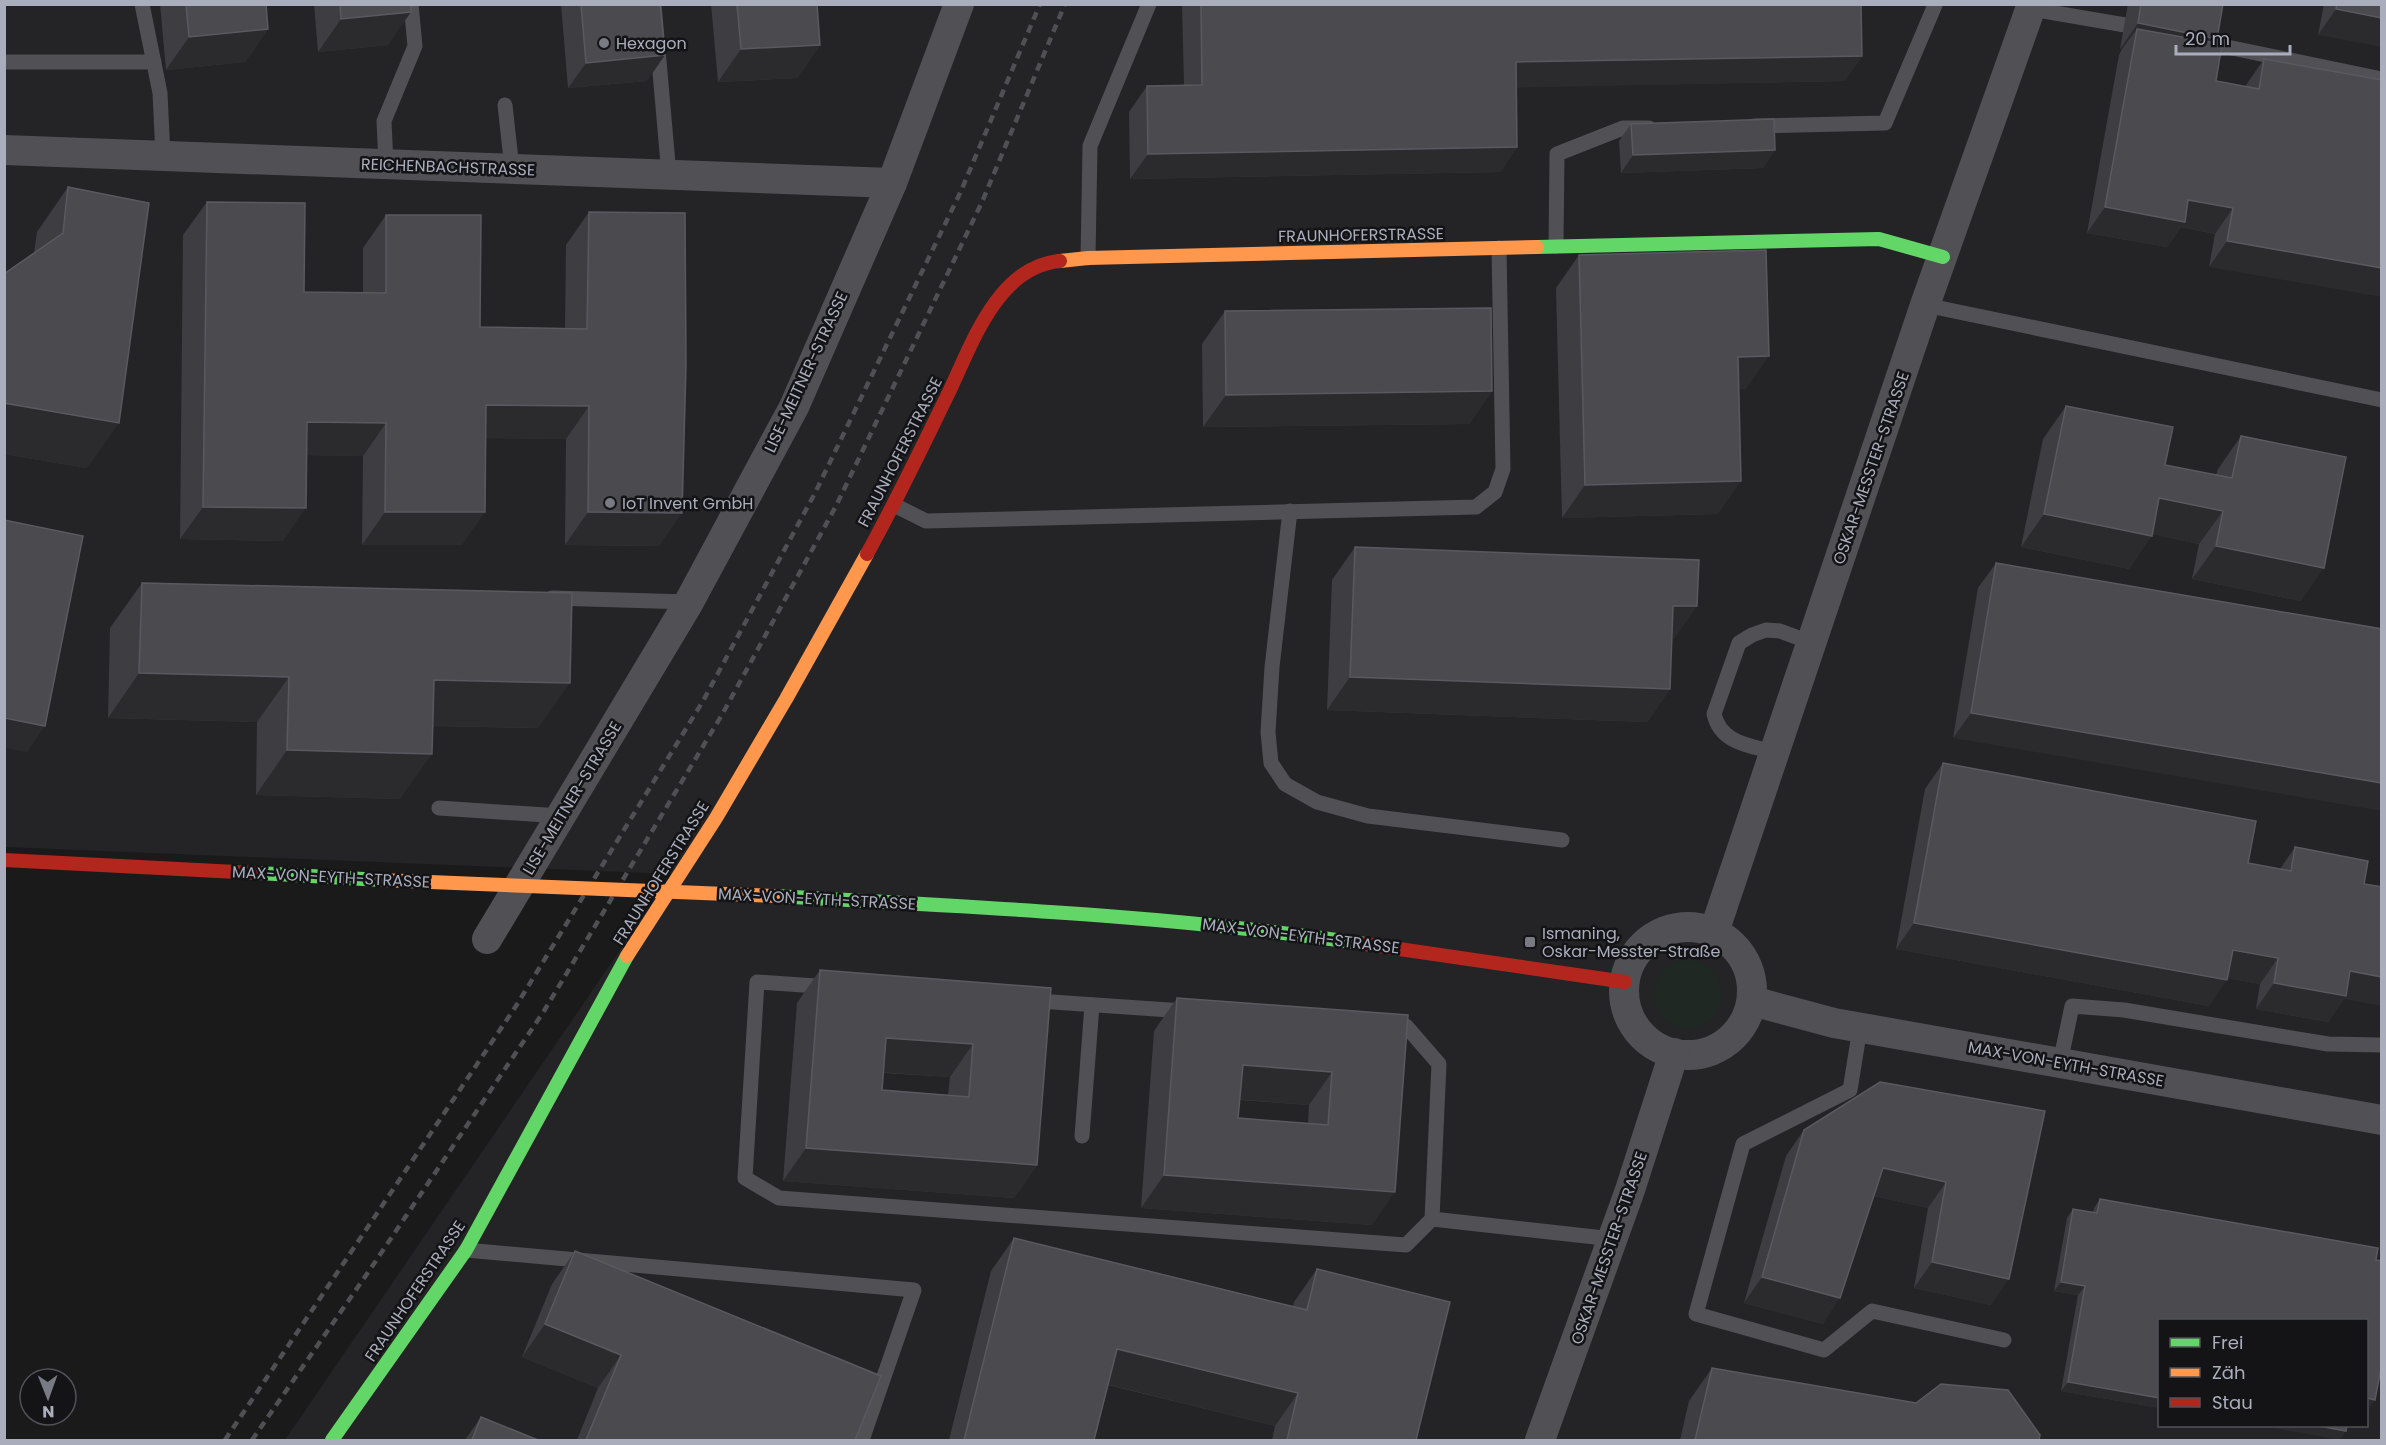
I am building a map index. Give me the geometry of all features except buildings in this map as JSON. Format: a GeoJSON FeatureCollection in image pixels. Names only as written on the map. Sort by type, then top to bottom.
{"type":"FeatureCollection","features":[{"type":"Feature","properties":{"kind":"street","name":"LISE-MEITNER-STRASSE"},"geometry":{"type":"LineString","coordinates":[[487,939],[689,602],[794,407],[892,183],[959,4]]}},
{"type":"Feature","properties":{"kind":"street","name":"OSKAR-MESSTER-STRASSE"},"geometry":{"type":"LineString","coordinates":[[1714,932],[1926,305],[2031,7]]}},
{"type":"Feature","properties":{"kind":"street","name":"REICHENBACHSTRASSE"},"geometry":{"type":"LineString","coordinates":[[4,150],[892,183]]}},
{"type":"Feature","properties":{"kind":"street","name":"FRAUNHOFERSTRASSE"},"geometry":{"type":"LineString","coordinates":[[332,1440],[466,1250],[636,940],[716,818],[894,505],[982,324],[1002,294],[1024,273],[1051,262],[1088,258],[1879,239],[1943,257]]}},
{"type":"Feature","properties":{"kind":"street","name":"MAX-VON-EYTH-STRASSE"},"geometry":{"type":"LineString","coordinates":[[4,860],[381,880],[775,896],[1062,912],[1273,930],[1625,982]]}},
{"type":"Feature","properties":{"kind":"street"},"geometry":{"type":"LineString","coordinates":[[1695,927],[1714,932],[1729,941],[1744,961],[1752,985],[1752,1001],[1745,1021],[1732,1037],[1715,1049],[1695,1054],[1674,1053],[1657,1047],[1636,1027],[1625,1001],[1625,982],[1631,963],[1642,947],[1657,935],[1676,928],[1695,927]]}},
{"type":"Feature","properties":{"kind":"street","name":"MAX-VON-EYTH-STRASSE"},"geometry":{"type":"LineString","coordinates":[[1752,1001],[1860,1028],[2382,1120]]}},
{"type":"Feature","properties":{"kind":"street","name":"OSKAR-MESSTER-STRASSE"},"geometry":{"type":"LineString","coordinates":[[1540,1440],[1613,1239],[1674,1053]]}},
{"type":"Feature","properties":{"kind":"lane"},"geometry":{"type":"LineString","coordinates":[[142,4],[160,93],[162,156]]}},
{"type":"Feature","properties":{"kind":"lane"},"geometry":{"type":"LineString","coordinates":[[386,164],[384,121],[415,46],[411,4]]}},
{"type":"Feature","properties":{"kind":"lane"},"geometry":{"type":"LineString","coordinates":[[654,4],[669,175]]}},
{"type":"Feature","properties":{"kind":"lane"},"geometry":{"type":"LineString","coordinates":[[1088,258],[1090,146],[1149,4]]}},
{"type":"Feature","properties":{"kind":"lane"},"geometry":{"type":"LineString","coordinates":[[1742,126],[1885,123],[1935,5]]}},
{"type":"Feature","properties":{"kind":"lane"},"geometry":{"type":"LineString","coordinates":[[2031,7],[2125,25]]}},
{"type":"Feature","properties":{"kind":"lane"},"geometry":{"type":"LineString","coordinates":[[2203,42],[2382,79]]}},
{"type":"Feature","properties":{"kind":"lane"},"geometry":{"type":"LineString","coordinates":[[4,62],[154,62]]}},
{"type":"Feature","properties":{"kind":"lane"},"geometry":{"type":"LineString","coordinates":[[505,105],[512,169]]}},
{"type":"Feature","properties":{"kind":"lane"},"geometry":{"type":"LineString","coordinates":[[1557,246],[1557,154],[1623,128],[1659,128]]}},
{"type":"Feature","properties":{"kind":"lane"},"geometry":{"type":"LineString","coordinates":[[894,505],[927,521],[1476,507],[1494,492],[1503,469],[1499,248]]}},
{"type":"Feature","properties":{"kind":"lane"},"geometry":{"type":"LineString","coordinates":[[1926,305],[2382,400]]}},
{"type":"Feature","properties":{"kind":"lane"},"geometry":{"type":"LineString","coordinates":[[1290,511],[1272,667],[1268,732],[1271,763],[1285,784],[1317,802],[1368,816],[1562,840]]}},
{"type":"Feature","properties":{"kind":"lane"},"geometry":{"type":"LineString","coordinates":[[535,597],[689,602]]}},
{"type":"Feature","properties":{"kind":"lane"},"geometry":{"type":"LineString","coordinates":[[1776,753],[1725,735],[1717,726],[1714,714],[1739,643],[1766,630],[1780,631],[1812,643]]}},
{"type":"Feature","properties":{"kind":"lane"},"geometry":{"type":"LineString","coordinates":[[439,808],[561,816]]}},
{"type":"Feature","properties":{"kind":"lane"},"geometry":{"type":"LineString","coordinates":[[757,982],[1406,1026],[1439,1064],[1432,1219],[1406,1245],[779,1198],[745,1178],[757,982]]}},
{"type":"Feature","properties":{"kind":"lane"},"geometry":{"type":"LineString","coordinates":[[1082,1136],[1092,1005]]}},
{"type":"Feature","properties":{"kind":"lane"},"geometry":{"type":"LineString","coordinates":[[2060,1063],[2072,1006],[2124,1010],[2328,1044],[2382,1045]]}},
{"type":"Feature","properties":{"kind":"lane"},"geometry":{"type":"LineString","coordinates":[[1860,1028],[1850,1090],[1743,1144],[1696,1314],[1824,1350],[1872,1311],[2004,1340]]}},
{"type":"Feature","properties":{"kind":"lane"},"geometry":{"type":"LineString","coordinates":[[1432,1219],[1613,1239]]}},
{"type":"Feature","properties":{"kind":"lane"},"geometry":{"type":"LineString","coordinates":[[466,1250],[914,1290],[862,1440]]}},
{"type":"Feature","properties":{"kind":"shaded area"},"geometry":{"type":"Polygon","coordinates":[[[5,5],[2381,5],[2381,1440],[285,1440],[672,874],[5,847],[5,5]]]}},
{"type":"Feature","properties":{"kind":"shaded area"},"geometry":{"type":"Polygon","coordinates":[[[1688,960],[1701,962],[1712,970],[1720,981],[1722,994],[1720,1007],[1712,1018],[1701,1026],[1688,1028],[1675,1026],[1664,1018],[1656,1007],[1654,994],[1656,981],[1664,970],[1675,962],[1688,960]]]}},
{"type":"Feature","properties":{"kind":"railway"},"geometry":{"type":"LineString","coordinates":[[225,1440],[516,1006],[703,701],[815,493],[961,191],[1040,4]]}},
{"type":"Feature","properties":{"kind":"railway"},"geometry":{"type":"LineString","coordinates":[[252,1440],[544,1011],[723,713],[836,506],[982,202],[1065,4]]}},
{"type":"Feature","properties":{"kind":"traffic: fast"},"geometry":{"type":"LineString","coordinates":[[1537,247],[1879,239],[1943,257]]}},
{"type":"Feature","properties":{"kind":"traffic: fast"},"geometry":{"type":"LineString","coordinates":[[258,873],[381,880]]}},
{"type":"Feature","properties":{"kind":"traffic: fast"},"geometry":{"type":"LineString","coordinates":[[775,896],[997,908],[1144,919],[1365,944]]}},
{"type":"Feature","properties":{"kind":"traffic: fast"},"geometry":{"type":"LineString","coordinates":[[332,1440],[466,1250],[627,956]]}},
{"type":"Feature","properties":{"kind":"traffic: slow"},"geometry":{"type":"LineString","coordinates":[[1060,261],[1088,258],[1537,247]]}},
{"type":"Feature","properties":{"kind":"traffic: slow"},"geometry":{"type":"LineString","coordinates":[[627,956],[716,818],[867,554]]}},
{"type":"Feature","properties":{"kind":"traffic: slow"},"geometry":{"type":"LineString","coordinates":[[381,880],[775,896]]}},
{"type":"Feature","properties":{"kind":"traffic: jam"},"geometry":{"type":"LineString","coordinates":[[867,554],[986,316],[1002,294],[1021,276],[1043,264],[1060,261]]}},
{"type":"Feature","properties":{"kind":"traffic: jam"},"geometry":{"type":"LineString","coordinates":[[4,860],[258,873]]}},
{"type":"Feature","properties":{"kind":"traffic: jam"},"geometry":{"type":"LineString","coordinates":[[1365,944],[1625,982]]}},
{"type":"Feature","properties":{"kind":"place","name":"Hexagon"},"geometry":{"type":"Point","coordinates":[604,43]}},
{"type":"Feature","properties":{"kind":"place","name":"IoT Invent GmbH"},"geometry":{"type":"Point","coordinates":[610,503]}},
{"type":"Feature","properties":{"kind":"place","name":"Ismaning, Oskar-Messter-Straße"},"geometry":{"type":"Point","coordinates":[1530,942]}}]}
